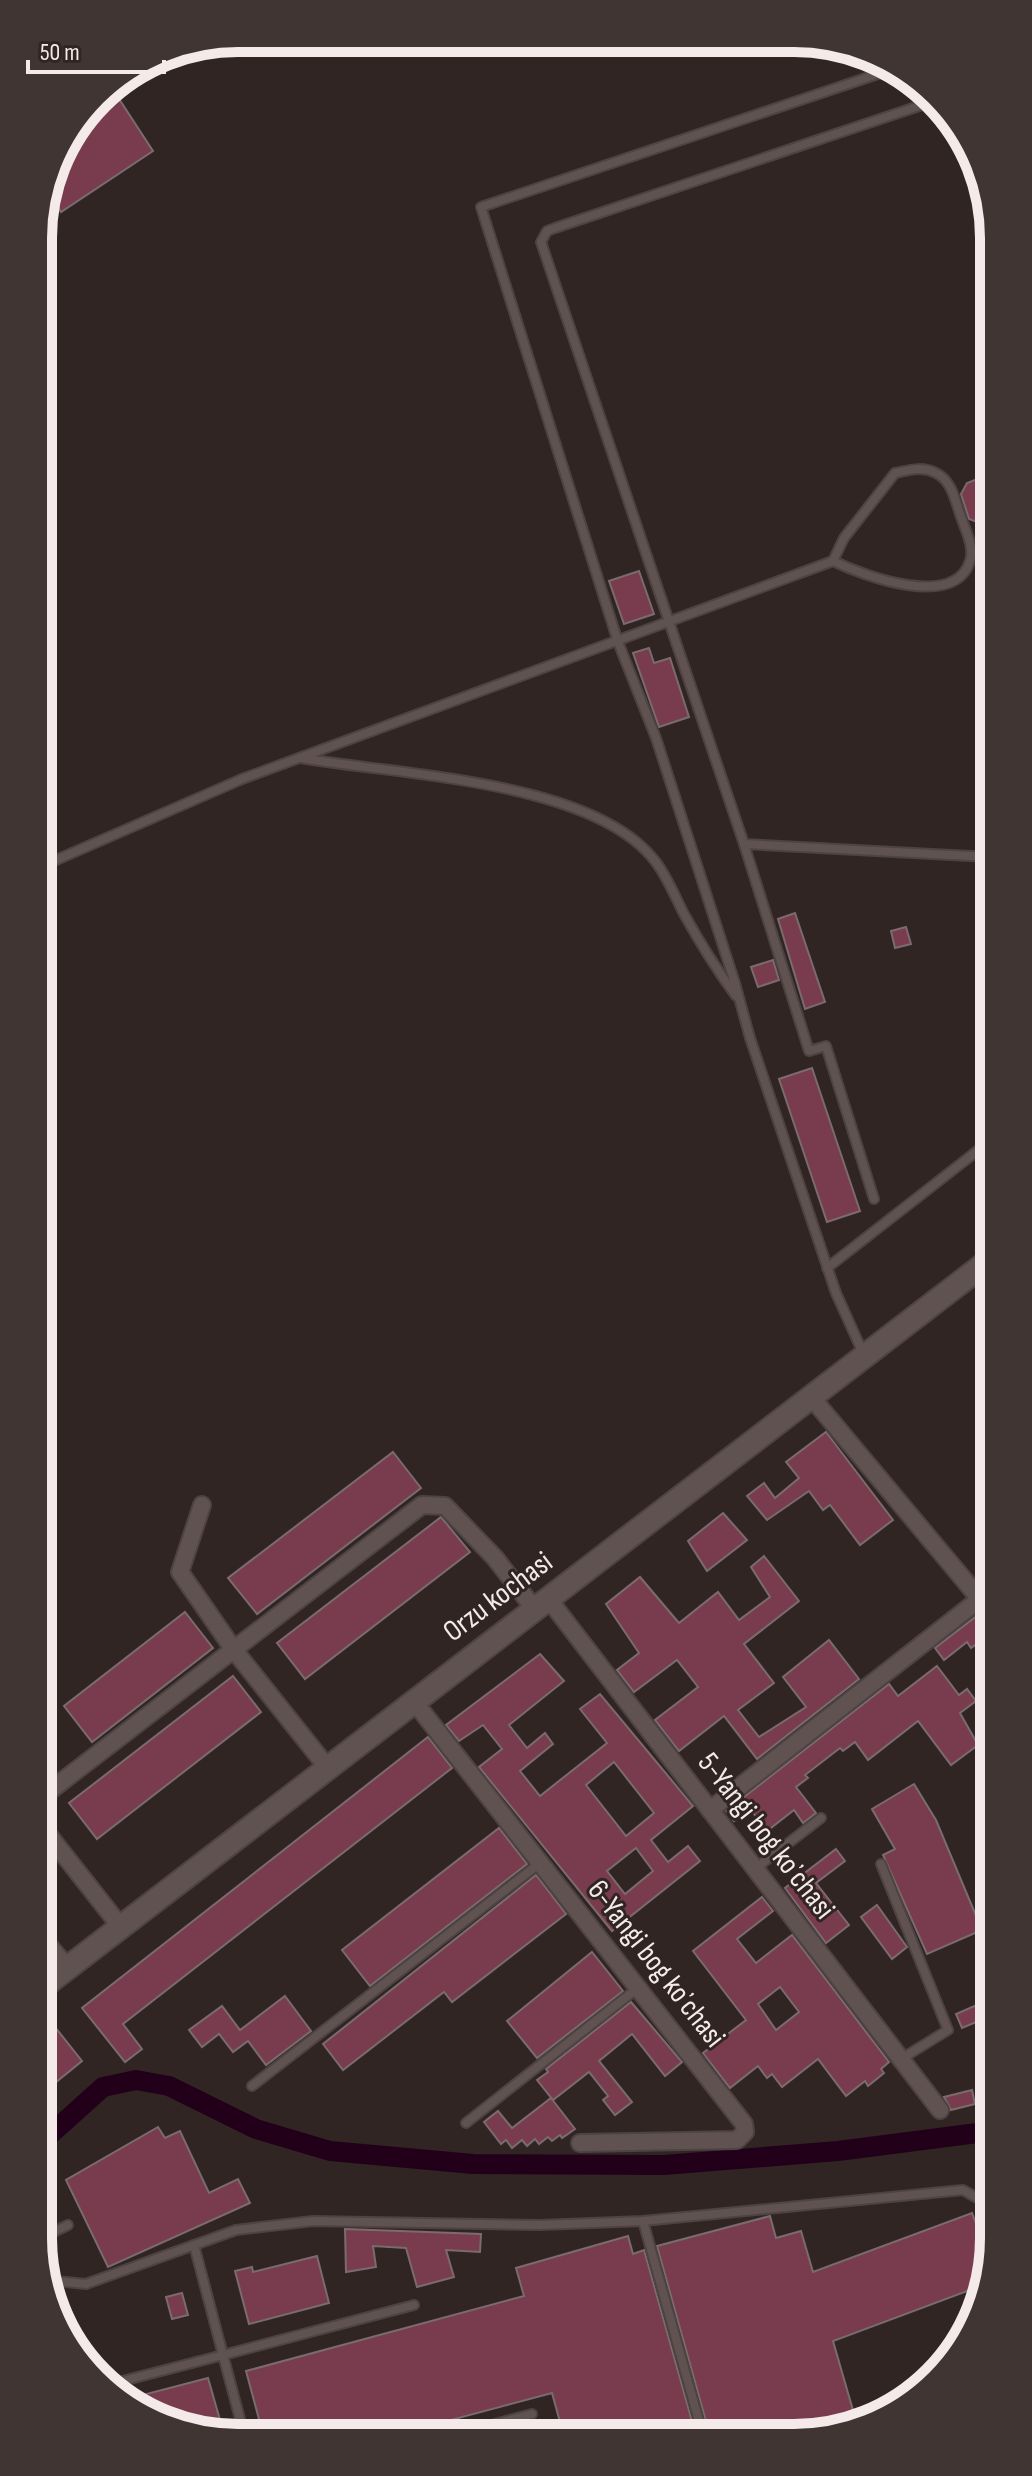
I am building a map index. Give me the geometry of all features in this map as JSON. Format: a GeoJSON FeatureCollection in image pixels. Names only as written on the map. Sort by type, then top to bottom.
{"type":"FeatureCollection","features":[{"type":"Feature","properties":{"kind":"main road","name":"Orzu kochasi"},"geometry":{"type":"LineString","coordinates":[[52,1979],[540,1602],[980,1268]]}},
{"type":"Feature","properties":{"kind":"street"},"geometry":{"type":"LineString","coordinates":[[710,1810],[980,1599],[812,1398]]}},
{"type":"Feature","properties":{"kind":"street"},"geometry":{"type":"LineString","coordinates":[[202,1505],[180,1572],[234,1650],[327,1767]]}},
{"type":"Feature","properties":{"kind":"street","name":"5-Yangi bog koʼchasi"},"geometry":{"type":"LineString","coordinates":[[52,1789],[422,1505],[445,1506],[540,1602],[756,1868],[940,2110]]}},
{"type":"Feature","properties":{"kind":"street","name":"6-Yangi bog koʼchasi"},"geometry":{"type":"LineString","coordinates":[[413,1700],[639,1986],[744,2124],[745,2132],[737,2140],[580,2143]]}},
{"type":"Feature","properties":{"kind":"street"},"geometry":{"type":"LineString","coordinates":[[52,1839],[120,1926]]}},
{"type":"Feature","properties":{"kind":"street"},"geometry":{"type":"LineString","coordinates":[[52,1949],[67,1967]]}},
{"type":"Feature","properties":{"kind":"lane"},"geometry":{"type":"LineString","coordinates":[[865,1358],[827,1268],[656,738],[618,642],[481,207],[880,73]]}},
{"type":"Feature","properties":{"kind":"lane"},"geometry":{"type":"LineString","coordinates":[[874,1199],[826,1046],[809,1051],[671,622],[543,249],[543,235],[555,228],[924,104]]}},
{"type":"Feature","properties":{"kind":"lane"},"geometry":{"type":"LineString","coordinates":[[52,862],[300,758],[833,561],[844,538],[895,473],[922,468],[940,474],[952,490],[970,545],[971,561],[958,580],[932,589],[857,573],[833,561]]}},
{"type":"Feature","properties":{"kind":"lane"},"geometry":{"type":"LineString","coordinates":[[300,758],[482,784],[564,804],[616,827],[655,860],[706,955],[740,1002]]}},
{"type":"Feature","properties":{"kind":"lane"},"geometry":{"type":"LineString","coordinates":[[744,844],[980,857]]}},
{"type":"Feature","properties":{"kind":"lane"},"geometry":{"type":"LineString","coordinates":[[827,1268],[980,1149]]}},
{"type":"Feature","properties":{"kind":"lane"},"geometry":{"type":"LineString","coordinates":[[756,1868],[821,1818]]}},
{"type":"Feature","properties":{"kind":"lane"},"geometry":{"type":"LineString","coordinates":[[252,2086],[541,1863]]}},
{"type":"Feature","properties":{"kind":"lane"},"geometry":{"type":"LineString","coordinates":[[881,1864],[948,2030],[901,2059]]}},
{"type":"Feature","properties":{"kind":"lane"},"geometry":{"type":"LineString","coordinates":[[466,2123],[639,1986]]}},
{"type":"Feature","properties":{"kind":"lane"},"geometry":{"type":"LineString","coordinates":[[57,2281],[86,2284],[236,2230],[313,2221],[540,2225],[643,2221],[963,2190],[980,2200]]}},
{"type":"Feature","properties":{"kind":"lane"},"geometry":{"type":"LineString","coordinates":[[643,2221],[700,2424]]}},
{"type":"Feature","properties":{"kind":"lane"},"geometry":{"type":"LineString","coordinates":[[52,2233],[68,2225]]}},
{"type":"Feature","properties":{"kind":"lane"},"geometry":{"type":"LineString","coordinates":[[194,2245],[241,2424]]}},
{"type":"Feature","properties":{"kind":"lane"},"geometry":{"type":"LineString","coordinates":[[120,2382],[414,2305]]}},
{"type":"Feature","properties":{"kind":"lane"},"geometry":{"type":"LineString","coordinates":[[495,2424],[532,2414]]}},
{"type":"Feature","properties":{"kind":"building"},"geometry":{"type":"Polygon","coordinates":[[[117,96],[153,151],[61,212],[58,207],[55,209],[58,190],[71,156],[83,134],[117,96]]]}},
{"type":"Feature","properties":{"kind":"building"},"geometry":{"type":"Polygon","coordinates":[[[980,478],[980,523],[969,519],[961,494],[967,483],[980,478]]]}},
{"type":"Feature","properties":{"kind":"building"},"geometry":{"type":"Polygon","coordinates":[[[639,571],[654,614],[624,624],[609,581],[639,571]]]}},
{"type":"Feature","properties":{"kind":"building"},"geometry":{"type":"Polygon","coordinates":[[[649,648],[654,663],[670,658],[689,717],[659,727],[633,653],[649,648]]]}},
{"type":"Feature","properties":{"kind":"building"},"geometry":{"type":"Polygon","coordinates":[[[795,913],[825,1002],[805,1009],[778,919],[795,913]]]}},
{"type":"Feature","properties":{"kind":"building"},"geometry":{"type":"Polygon","coordinates":[[[906,927],[911,944],[895,948],[891,931],[906,927]]]}},
{"type":"Feature","properties":{"kind":"building"},"geometry":{"type":"Polygon","coordinates":[[[773,960],[779,980],[758,987],[751,967],[773,960]]]}},
{"type":"Feature","properties":{"kind":"building"},"geometry":{"type":"Polygon","coordinates":[[[812,1068],[860,1211],[827,1222],[779,1079],[812,1068]]]}},
{"type":"Feature","properties":{"kind":"building"},"geometry":{"type":"Polygon","coordinates":[[[826,1432],[893,1520],[860,1545],[830,1505],[823,1510],[809,1491],[767,1520],[747,1496],[764,1483],[775,1498],[799,1478],[786,1462],[826,1432]]]}},
{"type":"Feature","properties":{"kind":"building"},"geometry":{"type":"Polygon","coordinates":[[[393,1452],[421,1488],[257,1614],[228,1578],[393,1452]]]}},
{"type":"Feature","properties":{"kind":"building"},"geometry":{"type":"Polygon","coordinates":[[[723,1513],[747,1540],[707,1571],[688,1541],[723,1513]]]}},
{"type":"Feature","properties":{"kind":"building"},"geometry":{"type":"Polygon","coordinates":[[[441,1517],[470,1552],[305,1679],[277,1643],[441,1517]]]}},
{"type":"Feature","properties":{"kind":"building"},"geometry":{"type":"Polygon","coordinates":[[[764,1556],[799,1601],[744,1644],[774,1683],[738,1710],[759,1737],[806,1707],[783,1677],[829,1640],[859,1679],[757,1759],[724,1716],[679,1751],[655,1720],[698,1687],[677,1660],[634,1692],[617,1670],[639,1653],[606,1604],[640,1577],[679,1623],[718,1592],[739,1620],[770,1597],[751,1567],[764,1556]]]}},
{"type":"Feature","properties":{"kind":"building"},"geometry":{"type":"Polygon","coordinates":[[[185,1612],[213,1648],[92,1742],[64,1706],[185,1612]]]}},
{"type":"Feature","properties":{"kind":"building"},"geometry":{"type":"Polygon","coordinates":[[[978,1615],[980,1618],[980,1646],[978,1643],[971,1648],[967,1642],[944,1660],[935,1648],[978,1615]]]}},
{"type":"Feature","properties":{"kind":"building"},"geometry":{"type":"Polygon","coordinates":[[[540,1654],[564,1681],[509,1725],[527,1748],[545,1733],[553,1744],[520,1771],[540,1796],[607,1743],[580,1709],[600,1694],[693,1806],[651,1840],[668,1862],[688,1846],[700,1861],[612,1931],[479,1767],[502,1749],[483,1725],[459,1741],[446,1725],[540,1654]],[[614,1762],[586,1785],[626,1836],[654,1813],[614,1762]],[[636,1848],[607,1871],[625,1894],[653,1871],[636,1848]]]}},
{"type":"Feature","properties":{"kind":"building"},"geometry":{"type":"Polygon","coordinates":[[[937,1666],[959,1695],[967,1689],[976,1701],[960,1713],[978,1745],[951,1765],[918,1721],[868,1760],[855,1742],[843,1751],[840,1748],[805,1775],[808,1778],[796,1787],[816,1813],[803,1823],[794,1810],[767,1831],[750,1809],[734,1821],[726,1811],[889,1684],[898,1696],[937,1666]]]}},
{"type":"Feature","properties":{"kind":"building"},"geometry":{"type":"Polygon","coordinates":[[[233,1676],[261,1712],[97,1839],[69,1803],[233,1676]]]}},
{"type":"Feature","properties":{"kind":"building"},"geometry":{"type":"Polygon","coordinates":[[[428,1737],[452,1768],[123,2024],[142,2049],[125,2062],[82,2008],[428,1737]]]}},
{"type":"Feature","properties":{"kind":"building"},"geometry":{"type":"Polygon","coordinates":[[[914,1784],[936,1820],[980,1931],[927,1954],[883,1855],[895,1849],[872,1809],[914,1784]]]}},
{"type":"Feature","properties":{"kind":"building"},"geometry":{"type":"Polygon","coordinates":[[[499,1828],[527,1864],[370,1986],[342,1950],[499,1828]]]}},
{"type":"Feature","properties":{"kind":"building"},"geometry":{"type":"Polygon","coordinates":[[[836,1849],[845,1861],[816,1883],[849,1925],[826,1943],[785,1888],[836,1849]]]}},
{"type":"Feature","properties":{"kind":"building"},"geometry":{"type":"Polygon","coordinates":[[[536,1875],[566,1914],[452,2002],[444,1992],[343,2070],[323,2044],[536,1875]]]}},
{"type":"Feature","properties":{"kind":"building"},"geometry":{"type":"Polygon","coordinates":[[[762,1897],[773,1911],[737,1939],[756,1963],[792,1935],[889,2062],[881,2069],[884,2073],[868,2086],[865,2081],[846,2096],[818,2059],[782,2087],[772,2074],[767,2078],[758,2066],[730,2088],[703,2053],[746,2020],[693,1951],[762,1897]],[[780,1987],[758,2004],[776,2030],[799,2012],[780,1987]]]}},
{"type":"Feature","properties":{"kind":"building"},"geometry":{"type":"Polygon","coordinates":[[[877,1905],[907,1947],[892,1959],[861,1917],[877,1905]]]}},
{"type":"Feature","properties":{"kind":"building"},"geometry":{"type":"Polygon","coordinates":[[[592,1952],[623,1991],[537,2058],[507,2021],[592,1952]]]}},
{"type":"Feature","properties":{"kind":"building"},"geometry":{"type":"Polygon","coordinates":[[[285,1996],[311,2031],[266,2065],[248,2041],[233,2052],[219,2034],[202,2047],[189,2030],[222,2006],[240,2030],[285,1996]]]}},
{"type":"Feature","properties":{"kind":"building"},"geometry":{"type":"Polygon","coordinates":[[[631,2002],[682,2062],[665,2076],[632,2034],[599,2061],[632,2102],[615,2115],[603,2100],[608,2096],[589,2072],[553,2100],[537,2080],[548,2072],[546,2069],[631,2002]]]}},
{"type":"Feature","properties":{"kind":"building"},"geometry":{"type":"Polygon","coordinates":[[[980,2004],[980,2020],[962,2028],[956,2014],[980,2004]]]}},
{"type":"Feature","properties":{"kind":"building"},"geometry":{"type":"Polygon","coordinates":[[[55,2027],[82,2061],[52,2085],[52,2029],[55,2027]]]}},
{"type":"Feature","properties":{"kind":"building"},"geometry":{"type":"Polygon","coordinates":[[[972,2090],[975,2104],[951,2110],[944,2097],[972,2090]]]}},
{"type":"Feature","properties":{"kind":"building"},"geometry":{"type":"Polygon","coordinates":[[[551,2098],[575,2129],[562,2138],[560,2135],[552,2141],[548,2137],[539,2144],[535,2139],[527,2146],[522,2140],[512,2148],[506,2140],[501,2144],[484,2122],[498,2111],[512,2128],[551,2098]]]}},
{"type":"Feature","properties":{"kind":"building"},"geometry":{"type":"Polygon","coordinates":[[[158,2127],[165,2138],[180,2131],[209,2193],[238,2179],[250,2203],[108,2267],[66,2180],[158,2127]]]}},
{"type":"Feature","properties":{"kind":"building"},"geometry":{"type":"Polygon","coordinates":[[[972,2213],[980,2234],[973,2289],[833,2341],[854,2414],[794,2424],[707,2424],[657,2246],[770,2216],[776,2238],[801,2231],[813,2272],[972,2213]]]}},
{"type":"Feature","properties":{"kind":"building"},"geometry":{"type":"Polygon","coordinates":[[[345,2229],[481,2234],[480,2252],[446,2250],[454,2277],[417,2287],[406,2248],[373,2246],[376,2267],[346,2272],[345,2229]]]}},
{"type":"Feature","properties":{"kind":"building"},"geometry":{"type":"Polygon","coordinates":[[[628,2236],[633,2254],[644,2250],[693,2424],[561,2424],[552,2393],[436,2424],[260,2424],[246,2371],[524,2296],[516,2268],[628,2236]]]}},
{"type":"Feature","properties":{"kind":"building"},"geometry":{"type":"Polygon","coordinates":[[[317,2256],[329,2303],[249,2324],[235,2271],[252,2267],[253,2272],[317,2256]]]}},
{"type":"Feature","properties":{"kind":"building"},"geometry":{"type":"Polygon","coordinates":[[[182,2293],[188,2315],[172,2319],[166,2297],[182,2293]]]}},
{"type":"Feature","properties":{"kind":"building"},"geometry":{"type":"Polygon","coordinates":[[[208,2378],[221,2423],[178,2414],[139,2396],[208,2378]]]}},
{"type":"Feature","properties":{"kind":"waterway"},"geometry":{"type":"LineString","coordinates":[[52,2133],[103,2087],[136,2080],[169,2086],[256,2129],[330,2151],[473,2164],[664,2165],[838,2151],[980,2133]]}}]}
